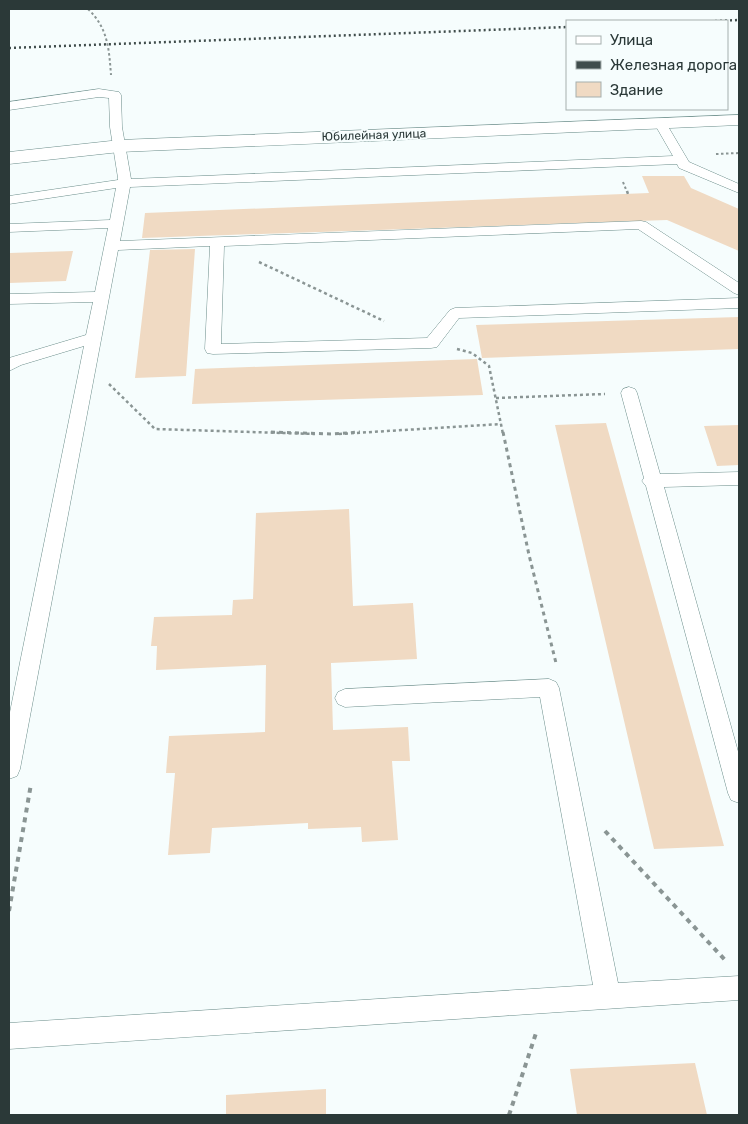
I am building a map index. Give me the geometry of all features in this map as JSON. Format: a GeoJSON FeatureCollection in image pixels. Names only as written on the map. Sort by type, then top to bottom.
{"type":"FeatureCollection","features":[{"type":"Feature","properties":{"kind":"street","name":"Юбилейная улица"},"geometry":{"type":"LineString","coordinates":[[9,158],[120,146],[739,120]]}},
{"type":"Feature","properties":{"kind":"lane"},"geometry":{"type":"LineString","coordinates":[[9,106],[99,93],[115,94],[116,127],[124,183],[9,769]]}},
{"type":"Feature","properties":{"kind":"lane"},"geometry":{"type":"LineString","coordinates":[[660,123],[684,165],[739,189]]}},
{"type":"Feature","properties":{"kind":"lane"},"geometry":{"type":"LineString","coordinates":[[9,200],[124,183],[681,160]]}},
{"type":"Feature","properties":{"kind":"lane"},"geometry":{"type":"LineString","coordinates":[[9,228],[116,224]]}},
{"type":"Feature","properties":{"kind":"lane"},"geometry":{"type":"LineString","coordinates":[[112,246],[641,224],[739,290]]}},
{"type":"Feature","properties":{"kind":"lane"},"geometry":{"type":"LineString","coordinates":[[217,243],[214,349],[431,343],[455,313],[739,303]]}},
{"type":"Feature","properties":{"kind":"lane"},"geometry":{"type":"LineString","coordinates":[[9,299],[102,297]]}},
{"type":"Feature","properties":{"kind":"lane"},"geometry":{"type":"LineString","coordinates":[[9,366],[14,361],[94,338]]}},
{"type":"Feature","properties":{"kind":"lane"},"geometry":{"type":"LineString","coordinates":[[628,393],[739,795]]}},
{"type":"Feature","properties":{"kind":"lane"},"geometry":{"type":"LineString","coordinates":[[652,481],[739,478]]}},
{"type":"Feature","properties":{"kind":"lane"},"geometry":{"type":"LineString","coordinates":[[344,698],[549,688],[608,997]]}},
{"type":"Feature","properties":{"kind":"lane"},"geometry":{"type":"LineString","coordinates":[[9,1036],[739,988]]}},
{"type":"Feature","properties":{"kind":"path"},"geometry":{"type":"LineString","coordinates":[[88,9],[100,19],[107,36],[115,94]]}},
{"type":"Feature","properties":{"kind":"path"},"geometry":{"type":"LineString","coordinates":[[217,243],[386,322]]}},
{"type":"Feature","properties":{"kind":"path"},"geometry":{"type":"LineString","coordinates":[[431,343],[472,353],[489,366],[529,555],[556,664]]}},
{"type":"Feature","properties":{"kind":"path"},"geometry":{"type":"LineString","coordinates":[[496,398],[628,393]]}},
{"type":"Feature","properties":{"kind":"path"},"geometry":{"type":"LineString","coordinates":[[599,824],[726,961]]}},
{"type":"Feature","properties":{"kind":"path"},"geometry":{"type":"LineString","coordinates":[[509,1115],[546,1001]]}},
{"type":"Feature","properties":{"kind":"building"},"geometry":{"type":"Polygon","coordinates":[[[642,176],[684,176],[691,188],[739,209],[739,251],[667,220],[142,238],[145,213],[649,193],[642,176]]]}},
{"type":"Feature","properties":{"kind":"building"},"geometry":{"type":"Polygon","coordinates":[[[195,249],[186,376],[135,378],[150,250],[195,249]]]}},
{"type":"Feature","properties":{"kind":"building"},"geometry":{"type":"Polygon","coordinates":[[[73,251],[66,281],[9,283],[9,253],[73,251]]]}},
{"type":"Feature","properties":{"kind":"building"},"geometry":{"type":"Polygon","coordinates":[[[739,317],[739,349],[482,358],[476,325],[739,317]]]}},
{"type":"Feature","properties":{"kind":"building"},"geometry":{"type":"Polygon","coordinates":[[[477,359],[483,395],[192,404],[195,369],[477,359]]]}},
{"type":"Feature","properties":{"kind":"building"},"geometry":{"type":"Polygon","coordinates":[[[606,423],[724,846],[654,849],[555,425],[606,423]]]}},
{"type":"Feature","properties":{"kind":"building"},"geometry":{"type":"Polygon","coordinates":[[[739,425],[739,465],[717,466],[704,426],[739,425]]]}},
{"type":"Feature","properties":{"kind":"building"},"geometry":{"type":"Polygon","coordinates":[[[349,509],[353,606],[413,603],[417,659],[331,663],[333,730],[408,727],[410,761],[392,761],[398,840],[362,842],[361,827],[308,829],[308,823],[212,828],[210,853],[168,855],[175,773],[166,773],[169,736],[265,732],[266,665],[156,670],[157,646],[151,646],[154,617],[232,615],[233,600],[253,599],[256,513],[349,509]]]}},
{"type":"Feature","properties":{"kind":"building"},"geometry":{"type":"Polygon","coordinates":[[[695,1063],[707,1115],[577,1115],[570,1069],[695,1063]]]}},
{"type":"Feature","properties":{"kind":"building"},"geometry":{"type":"Polygon","coordinates":[[[326,1089],[326,1115],[226,1115],[226,1095],[326,1089]]]}},
{"type":"Feature","properties":{"kind":"railway"},"geometry":{"type":"LineString","coordinates":[[728,20],[739,20]]}},
{"type":"Feature","properties":{"kind":"railway"},"geometry":{"type":"LineString","coordinates":[[9,48],[566,27]]}}]}
